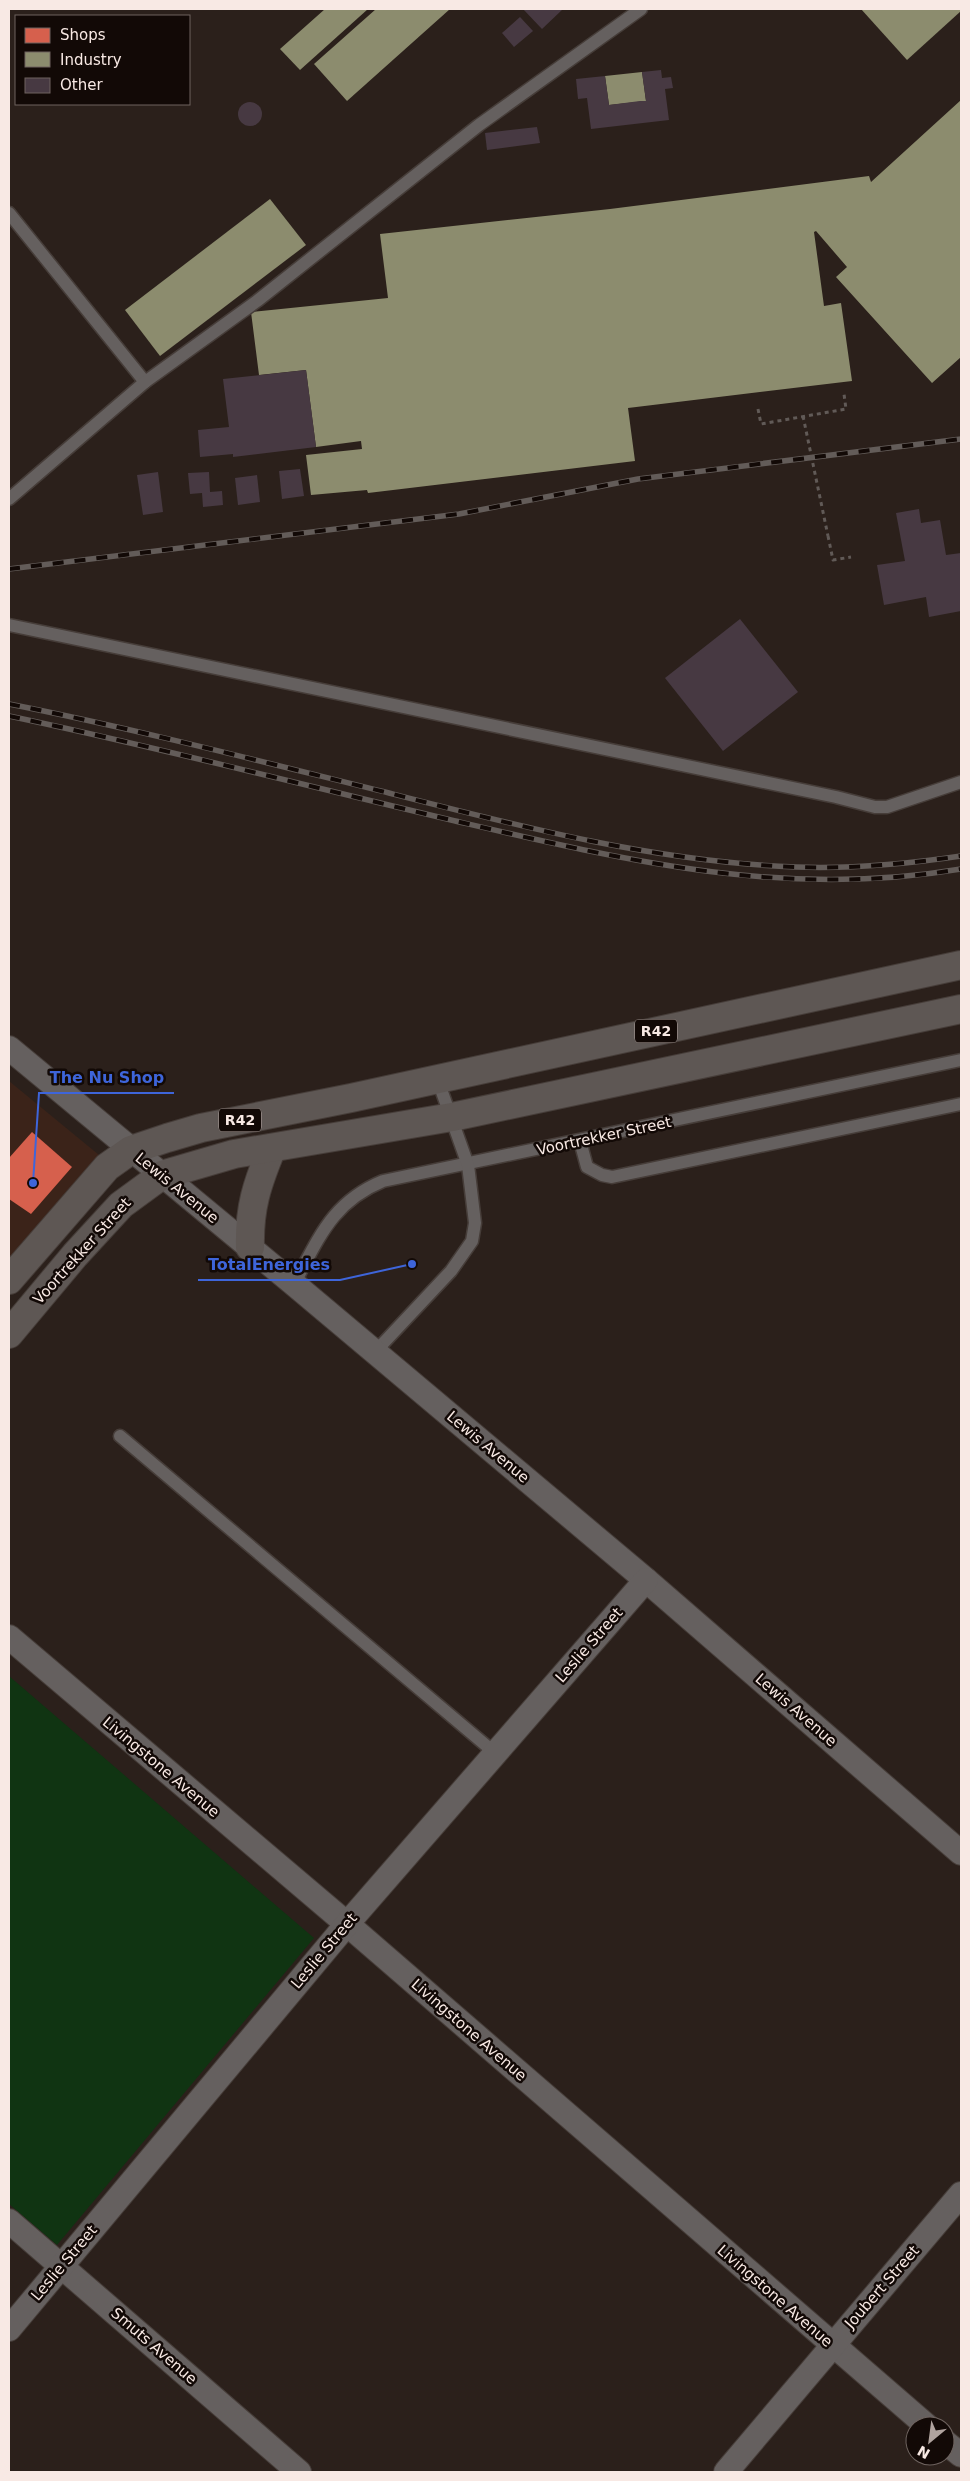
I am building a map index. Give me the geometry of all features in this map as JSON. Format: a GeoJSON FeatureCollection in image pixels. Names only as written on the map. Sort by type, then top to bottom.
{"type":"FeatureCollection","features":[{"type":"Feature","properties":{"kind":"main road","name":"R42"},"geometry":{"type":"LineString","coordinates":[[9,1280],[96,1178],[131,1150],[201,1128],[961,965]]}},
{"type":"Feature","properties":{"kind":"main road"},"geometry":{"type":"LineString","coordinates":[[903,978],[912,1020]]}},
{"type":"Feature","properties":{"kind":"main road","name":"R42"},"geometry":{"type":"LineString","coordinates":[[162,1175],[209,1160],[452,1117],[961,1009]]}},
{"type":"Feature","properties":{"kind":"main road"},"geometry":{"type":"LineString","coordinates":[[250,1248],[252,1205],[259,1180],[272,1148]]}},
{"type":"Feature","properties":{"kind":"main road","name":"Voortrekker Street"},"geometry":{"type":"LineString","coordinates":[[9,1334],[75,1255],[122,1205],[140,1189],[162,1175]]}},
{"type":"Feature","properties":{"kind":"street","name":"Lewis Avenue"},"geometry":{"type":"LineString","coordinates":[[9,1048],[294,1284],[646,1580],[961,1853]]}},
{"type":"Feature","properties":{"kind":"street","name":"Leslie Street"},"geometry":{"type":"LineString","coordinates":[[9,2329],[346,1924],[646,1580]]}},
{"type":"Feature","properties":{"kind":"street","name":"Livingstone Avenue"},"geometry":{"type":"LineString","coordinates":[[9,1637],[346,1924],[915,2416]]}},
{"type":"Feature","properties":{"kind":"street","name":"Joubert Street"},"geometry":{"type":"LineString","coordinates":[[726,2472],[831,2345],[961,2194]]}},
{"type":"Feature","properties":{"kind":"street","name":"Smuts Avenue"},"geometry":{"type":"LineString","coordinates":[[9,2221],[299,2472]]}},
{"type":"Feature","properties":{"kind":"lane"},"geometry":{"type":"LineString","coordinates":[[9,499],[144,382],[256,300],[479,125],[641,9]]}},
{"type":"Feature","properties":{"kind":"lane"},"geometry":{"type":"LineString","coordinates":[[9,214],[144,382]]}},
{"type":"Feature","properties":{"kind":"lane"},"geometry":{"type":"LineString","coordinates":[[9,625],[816,793],[875,808],[887,807],[961,782]]}},
{"type":"Feature","properties":{"kind":"lane","name":"Voortrekker Street"},"geometry":{"type":"LineString","coordinates":[[294,1284],[327,1225],[353,1196],[383,1181],[468,1165],[961,1060]]}},
{"type":"Feature","properties":{"kind":"lane"},"geometry":{"type":"LineString","coordinates":[[375,1352],[451,1271],[472,1240],[475,1223],[468,1165],[437,1078]]}},
{"type":"Feature","properties":{"kind":"lane"},"geometry":{"type":"LineString","coordinates":[[580,1141],[587,1167],[602,1175],[612,1177],[961,1104]]}},
{"type":"Feature","properties":{"kind":"lane"},"geometry":{"type":"LineString","coordinates":[[120,1436],[495,1752]]}},
{"type":"Feature","properties":{"kind":"path"},"geometry":{"type":"LineString","coordinates":[[758,409],[761,424],[846,409],[844,394]]}},
{"type":"Feature","properties":{"kind":"path"},"geometry":{"type":"LineString","coordinates":[[802,416],[833,560],[852,557]]}},
{"type":"Feature","properties":{"kind":"shaded area"},"geometry":{"type":"Polygon","coordinates":[[[9,1081],[99,1155],[9,1261],[9,1081]]]}},
{"type":"Feature","properties":{"kind":"green space"},"geometry":{"type":"Polygon","coordinates":[[[9,1676],[314,1938],[57,2245],[9,2204],[9,1676]]]}},
{"type":"Feature","properties":{"kind":"building: Shops"},"geometry":{"type":"Polygon","coordinates":[[[32,1132],[72,1167],[31,1214],[9,1199],[9,1158],[32,1132]]]}},
{"type":"Feature","properties":{"kind":"building: Industry"},"geometry":{"type":"Polygon","coordinates":[[[325,9],[368,9],[300,70],[280,49],[325,9]]]}},
{"type":"Feature","properties":{"kind":"building: Industry"},"geometry":{"type":"Polygon","coordinates":[[[376,9],[450,9],[347,101],[314,64],[376,9]]]}},
{"type":"Feature","properties":{"kind":"building: Industry"},"geometry":{"type":"Polygon","coordinates":[[[861,9],[961,9],[961,11],[907,60],[861,9]]]}},
{"type":"Feature","properties":{"kind":"building: Industry"},"geometry":{"type":"Polygon","coordinates":[[[642,72],[646,101],[609,105],[605,76],[642,72]]]}},
{"type":"Feature","properties":{"kind":"building: Industry"},"geometry":{"type":"Polygon","coordinates":[[[961,100],[961,357],[932,383],[836,277],[847,267],[816,231],[814,232],[824,306],[841,303],[852,381],[628,408],[635,461],[368,493],[367,490],[311,495],[306,455],[362,449],[361,441],[316,447],[306,370],[259,375],[251,312],[388,298],[380,234],[610,209],[869,176],[871,182],[961,100]]]}},
{"type":"Feature","properties":{"kind":"building: Industry"},"geometry":{"type":"Polygon","coordinates":[[[270,199],[306,245],[160,356],[125,310],[270,199]]]}},
{"type":"Feature","properties":{"kind":"building: Other"},"geometry":{"type":"Polygon","coordinates":[[[523,9],[563,9],[542,29],[523,9]]]}},
{"type":"Feature","properties":{"kind":"building: Other"},"geometry":{"type":"Polygon","coordinates":[[[520,17],[533,31],[514,47],[502,33],[520,17]]]}},
{"type":"Feature","properties":{"kind":"building: Other"},"geometry":{"type":"Polygon","coordinates":[[[661,70],[662,78],[671,77],[673,88],[665,89],[669,120],[591,129],[587,98],[578,99],[576,79],[605,76],[609,105],[646,101],[642,72],[661,70]]]}},
{"type":"Feature","properties":{"kind":"building: Other"},"geometry":{"type":"Polygon","coordinates":[[[250,102],[258,106],[262,114],[258,122],[250,126],[242,122],[238,114],[242,106],[250,102]]]}},
{"type":"Feature","properties":{"kind":"building: Other"},"geometry":{"type":"Polygon","coordinates":[[[537,127],[540,143],[487,150],[485,133],[537,127]]]}},
{"type":"Feature","properties":{"kind":"building: Other"},"geometry":{"type":"Polygon","coordinates":[[[306,370],[316,447],[233,457],[233,454],[200,457],[198,430],[229,427],[223,379],[306,370]]]}},
{"type":"Feature","properties":{"kind":"building: Other"},"geometry":{"type":"Polygon","coordinates":[[[300,469],[304,496],[282,499],[279,471],[300,469]]]}},
{"type":"Feature","properties":{"kind":"building: Other"},"geometry":{"type":"Polygon","coordinates":[[[158,472],[163,512],[143,515],[137,475],[158,472]]]}},
{"type":"Feature","properties":{"kind":"building: Other"},"geometry":{"type":"Polygon","coordinates":[[[209,472],[210,492],[222,491],[223,505],[203,507],[202,493],[190,494],[188,473],[209,472]]]}},
{"type":"Feature","properties":{"kind":"building: Other"},"geometry":{"type":"Polygon","coordinates":[[[257,475],[260,502],[238,505],[235,478],[257,475]]]}},
{"type":"Feature","properties":{"kind":"building: Other"},"geometry":{"type":"Polygon","coordinates":[[[919,509],[921,523],[940,520],[946,555],[961,553],[961,611],[929,617],[926,597],[884,605],[877,565],[905,561],[896,513],[919,509]]]}},
{"type":"Feature","properties":{"kind":"building: Other"},"geometry":{"type":"Polygon","coordinates":[[[740,619],[798,692],[723,751],[665,678],[740,619]]]}},
{"type":"Feature","properties":{"kind":"railway"},"geometry":{"type":"LineString","coordinates":[[9,569],[459,514],[638,479],[961,439]]}},
{"type":"Feature","properties":{"kind":"railway"},"geometry":{"type":"LineString","coordinates":[[9,704],[199,746],[540,830],[641,850],[744,864],[796,867],[879,865],[961,856]]}},
{"type":"Feature","properties":{"kind":"railway"},"geometry":{"type":"LineString","coordinates":[[9,716],[175,753],[515,835],[641,861],[704,871],[830,880],[895,877],[961,869]]}},
{"type":"Feature","properties":{"kind":"place","name":"The Nu Shop"},"geometry":{"type":"Point","coordinates":[33,1183]}},
{"type":"Feature","properties":{"kind":"place","name":"TotalEnergies"},"geometry":{"type":"Point","coordinates":[412,1264]}}]}
